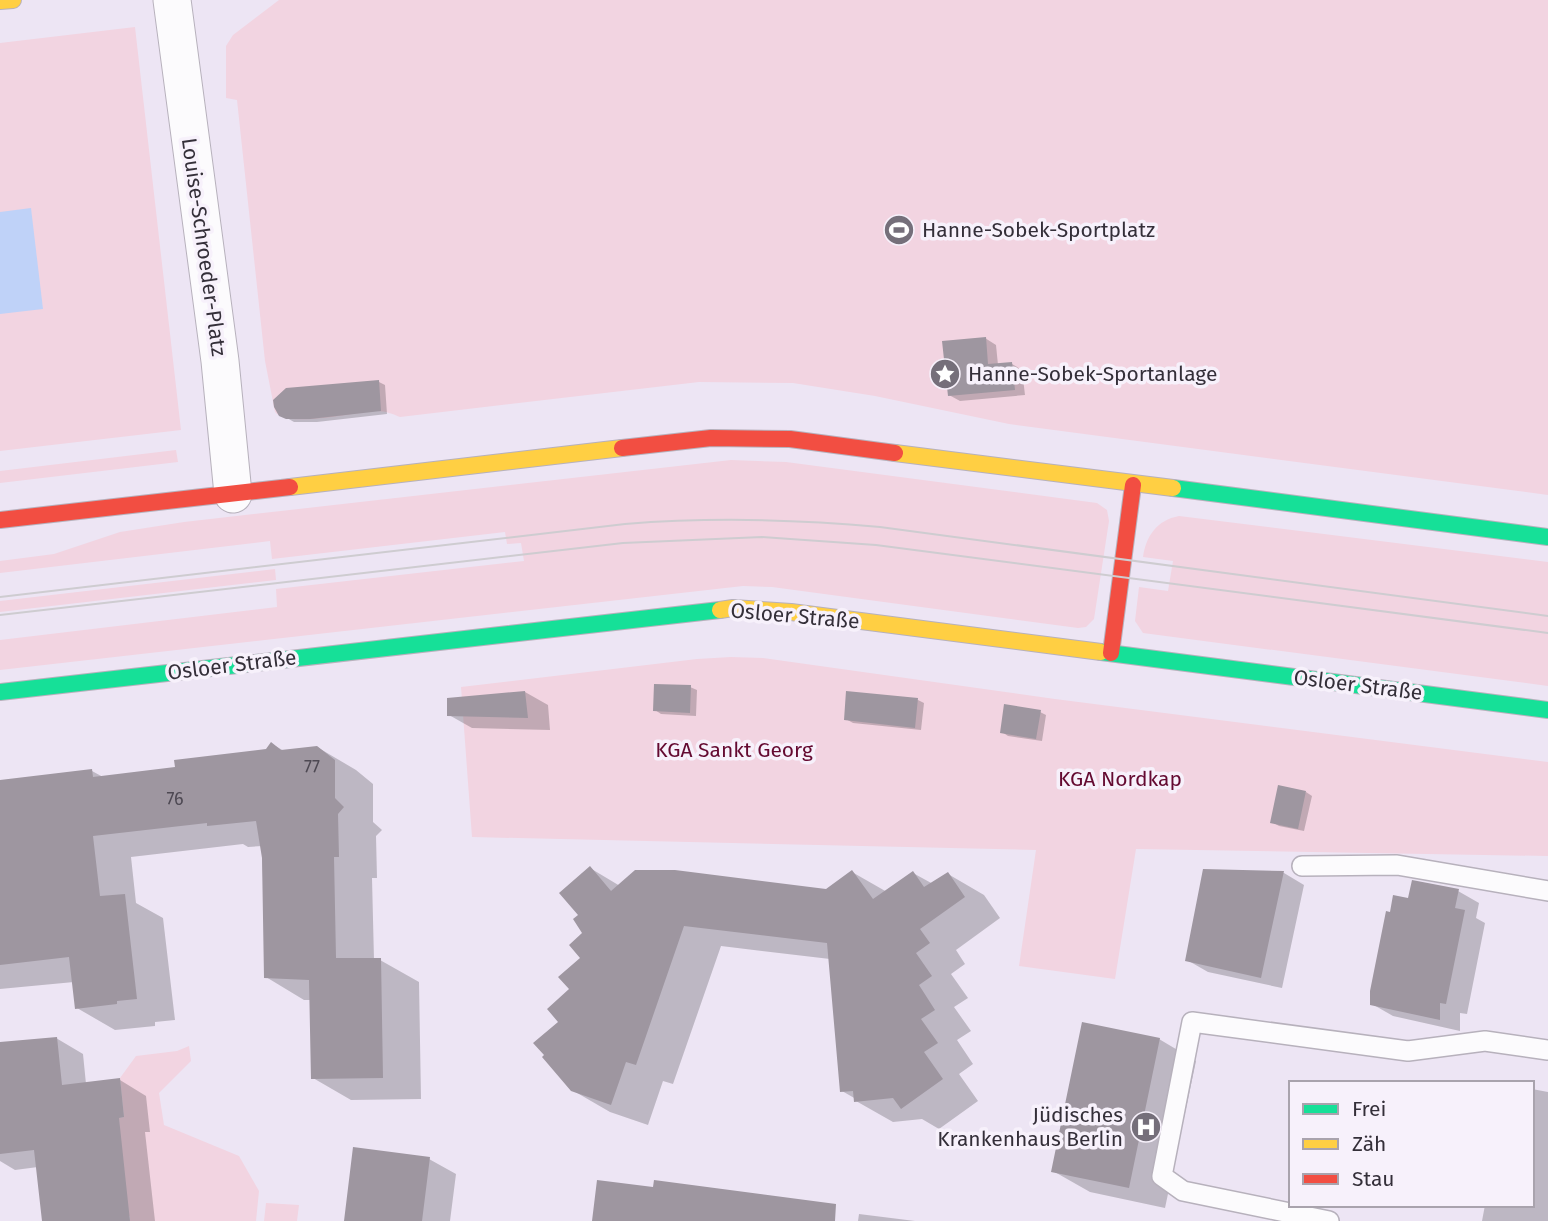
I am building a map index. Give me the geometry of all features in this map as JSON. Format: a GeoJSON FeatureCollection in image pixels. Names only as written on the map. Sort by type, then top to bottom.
{"type":"FeatureCollection","features":[{"type":"Feature","properties":{"kind":"main road"},"geometry":{"type":"LineString","coordinates":[[0,1],[13,0]]}},
{"type":"Feature","properties":{"kind":"main road"},"geometry":{"type":"LineString","coordinates":[[0,520],[711,438],[747,437],[790,439],[1548,537]]}},
{"type":"Feature","properties":{"kind":"main road"},"geometry":{"type":"LineString","coordinates":[[1111,653],[1133,485]]}},
{"type":"Feature","properties":{"kind":"main road","name":"Osloer Straße"},"geometry":{"type":"LineString","coordinates":[[0,692],[733,608],[791,612],[1548,710]]}},
{"type":"Feature","properties":{"kind":"street","name":"Louise-Schroeder-Platz"},"geometry":{"type":"LineString","coordinates":[[172,0],[220,361],[233,494]]}},
{"type":"Feature","properties":{"kind":"lane"},"geometry":{"type":"LineString","coordinates":[[1302,866],[1397,865],[1548,891]]}},
{"type":"Feature","properties":{"kind":"lane"},"geometry":{"type":"LineString","coordinates":[[1329,1221],[1183,1191],[1162,1176],[1192,1022],[1408,1051],[1485,1041],[1548,1050]]}},
{"type":"Feature","properties":{"kind":"green space","name":"Hanne-Sobek-Sportplatz"},"geometry":{"type":"Polygon","coordinates":[[[279,0],[1548,0],[1548,495],[1009,424],[875,396],[793,383],[699,382],[400,417],[378,411],[308,419],[283,417],[275,412],[265,361],[237,100],[226,98],[226,46],[233,35],[279,0]]]}},
{"type":"Feature","properties":{"kind":"green space"},"geometry":{"type":"Polygon","coordinates":[[[135,27],[181,430],[0,451],[0,43],[135,27]]]}},
{"type":"Feature","properties":{"kind":"green space"},"geometry":{"type":"Polygon","coordinates":[[[176,450],[178,462],[0,483],[0,471],[176,450]]]}},
{"type":"Feature","properties":{"kind":"green space"},"geometry":{"type":"Polygon","coordinates":[[[731,460],[786,462],[1097,503],[1107,510],[1109,521],[1094,619],[1086,627],[1078,628],[772,587],[743,586],[0,670],[0,640],[277,607],[276,589],[524,561],[521,543],[507,544],[505,532],[272,559],[270,541],[0,573],[0,561],[54,554],[120,532],[184,522],[731,460]]]}},
{"type":"Feature","properties":{"kind":"green space"},"geometry":{"type":"Polygon","coordinates":[[[1179,516],[1548,562],[1548,686],[1143,633],[1135,621],[1139,587],[1168,591],[1173,561],[1143,557],[1145,549],[1150,536],[1159,525],[1179,516]]]}},
{"type":"Feature","properties":{"kind":"green space"},"geometry":{"type":"Polygon","coordinates":[[[275,569],[276,580],[0,612],[0,601],[275,569]]]}},
{"type":"Feature","properties":{"kind":"green space"},"geometry":{"type":"Polygon","coordinates":[[[731,657],[763,658],[1055,699],[1548,762],[1548,856],[1136,849],[1115,979],[1019,966],[1036,850],[472,837],[461,687],[731,657]]]}},
{"type":"Feature","properties":{"kind":"green space"},"geometry":{"type":"Polygon","coordinates":[[[189,1046],[191,1061],[159,1093],[164,1125],[239,1156],[259,1191],[256,1221],[130,1221],[130,1216],[124,1216],[119,1118],[124,1117],[120,1078],[136,1056],[177,1051],[189,1046]]]}},
{"type":"Feature","properties":{"kind":"green space"},"geometry":{"type":"Polygon","coordinates":[[[266,1203],[299,1205],[297,1221],[264,1221],[266,1203]]]}},
{"type":"Feature","properties":{"kind":"water"},"geometry":{"type":"Polygon","coordinates":[[[31,208],[43,309],[0,314],[0,212],[31,208]]]}},
{"type":"Feature","properties":{"kind":"building"},"geometry":{"type":"Polygon","coordinates":[[[986,337],[988,364],[1012,362],[1015,390],[948,396],[942,341],[986,337]]]}},
{"type":"Feature","properties":{"kind":"building"},"geometry":{"type":"Polygon","coordinates":[[[379,380],[381,411],[286,419],[279,416],[274,407],[273,400],[286,388],[379,380]]]}},
{"type":"Feature","properties":{"kind":"building"},"geometry":{"type":"Polygon","coordinates":[[[654,684],[691,685],[690,713],[653,711],[654,684]]]}},
{"type":"Feature","properties":{"kind":"building"},"geometry":{"type":"Polygon","coordinates":[[[525,691],[528,718],[447,716],[447,698],[525,691]]]}},
{"type":"Feature","properties":{"kind":"building"},"geometry":{"type":"Polygon","coordinates":[[[846,691],[918,698],[915,728],[844,720],[846,691]]]}},
{"type":"Feature","properties":{"kind":"building"},"geometry":{"type":"Polygon","coordinates":[[[1004,704],[1041,710],[1036,739],[1000,733],[1004,704]]]}},
{"type":"Feature","properties":{"kind":"building"},"geometry":{"type":"Polygon","coordinates":[[[271,742],[281,750],[317,746],[335,760],[335,798],[344,807],[338,814],[339,857],[334,857],[336,958],[381,958],[383,1078],[311,1079],[309,980],[264,978],[262,858],[256,821],[207,826],[207,823],[93,836],[100,896],[125,894],[137,999],[75,1009],[69,957],[0,965],[0,780],[92,769],[93,777],[175,767],[174,760],[266,749],[271,742]]]}},
{"type":"Feature","properties":{"kind":"building"},"geometry":{"type":"Polygon","coordinates":[[[1278,785],[1306,791],[1298,829],[1270,823],[1278,785]]]}},
{"type":"Feature","properties":{"kind":"building"},"geometry":{"type":"Polygon","coordinates":[[[590,866],[611,891],[635,870],[675,870],[826,889],[852,870],[873,899],[913,871],[924,887],[948,872],[965,897],[920,929],[930,943],[916,953],[932,976],[919,985],[935,1010],[921,1019],[938,1043],[924,1052],[943,1079],[901,1109],[893,1098],[854,1102],[853,1091],[840,1092],[827,943],[684,926],[636,1065],[626,1062],[611,1105],[571,1091],[533,1043],[558,1022],[547,1009],[569,989],[558,977],[580,958],[569,945],[582,933],[573,919],[578,915],[559,893],[590,866]]]}},
{"type":"Feature","properties":{"kind":"building"},"geometry":{"type":"Polygon","coordinates":[[[1203,869],[1284,871],[1261,978],[1185,961],[1203,869]]]}},
{"type":"Feature","properties":{"kind":"building"},"geometry":{"type":"Polygon","coordinates":[[[1412,880],[1459,889],[1455,908],[1465,910],[1446,1004],[1440,1003],[1440,1020],[1370,1005],[1370,991],[1386,911],[1390,912],[1393,895],[1408,898],[1412,880]]]}},
{"type":"Feature","properties":{"kind":"building"},"geometry":{"type":"Polygon","coordinates":[[[1082,1022],[1160,1038],[1129,1188],[1051,1172],[1082,1022]]]}},
{"type":"Feature","properties":{"kind":"building"},"geometry":{"type":"Polygon","coordinates":[[[57,1037],[62,1085],[120,1078],[124,1117],[119,1118],[130,1221],[42,1221],[34,1150],[0,1154],[0,1042],[57,1037]]]}},
{"type":"Feature","properties":{"kind":"building"},"geometry":{"type":"Polygon","coordinates":[[[353,1147],[430,1157],[422,1221],[344,1221],[353,1147]]]}},
{"type":"Feature","properties":{"kind":"building"},"geometry":{"type":"Polygon","coordinates":[[[597,1180],[653,1187],[654,1180],[836,1204],[835,1221],[592,1221],[597,1180]]]}},
{"type":"Feature","properties":{"kind":"tram line"},"geometry":{"type":"LineString","coordinates":[[0,597],[625,524],[752,520],[880,527],[1548,616]]}},
{"type":"Feature","properties":{"kind":"tram line"},"geometry":{"type":"LineString","coordinates":[[0,615],[623,543],[762,537],[876,545],[1548,633]]}},
{"type":"Feature","properties":{"kind":"traffic: fast"},"geometry":{"type":"LineString","coordinates":[[1173,488],[1548,537]]}},
{"type":"Feature","properties":{"kind":"traffic: fast"},"geometry":{"type":"LineString","coordinates":[[0,692],[720,610]]}},
{"type":"Feature","properties":{"kind":"traffic: fast"},"geometry":{"type":"LineString","coordinates":[[1101,652],[1548,710]]}},
{"type":"Feature","properties":{"kind":"traffic: slow"},"geometry":{"type":"LineString","coordinates":[[0,1],[13,0]]}},
{"type":"Feature","properties":{"kind":"traffic: slow"},"geometry":{"type":"LineString","coordinates":[[290,487],[622,448]]}},
{"type":"Feature","properties":{"kind":"traffic: slow"},"geometry":{"type":"LineString","coordinates":[[895,453],[1173,488]]}},
{"type":"Feature","properties":{"kind":"traffic: slow"},"geometry":{"type":"LineString","coordinates":[[720,610],[733,608],[791,612],[1101,652]]}},
{"type":"Feature","properties":{"kind":"traffic: jam"},"geometry":{"type":"LineString","coordinates":[[622,448],[711,438],[790,439],[895,453]]}},
{"type":"Feature","properties":{"kind":"traffic: jam"},"geometry":{"type":"LineString","coordinates":[[1111,653],[1133,485]]}},
{"type":"Feature","properties":{"kind":"traffic: jam"},"geometry":{"type":"LineString","coordinates":[[0,520],[290,487]]}},
{"type":"Feature","properties":{"kind":"place","name":"Hanne-Sobek-Sportplatz"},"geometry":{"type":"Point","coordinates":[899,230]}},
{"type":"Feature","properties":{"kind":"place","name":"Hanne-Sobek-Sportanlage"},"geometry":{"type":"Point","coordinates":[945,374]}},
{"type":"Feature","properties":{"kind":"place","name":"Jüdisches Krankenhaus Berlin"},"geometry":{"type":"Point","coordinates":[1146,1127]}},
{"type":"Feature","properties":{"kind":"park label","name":"KGA Sankt Georg"},"geometry":{"type":"Point","coordinates":[734,750]}},
{"type":"Feature","properties":{"kind":"park label","name":"KGA Nordkap"},"geometry":{"type":"Point","coordinates":[1120,779]}}]}
